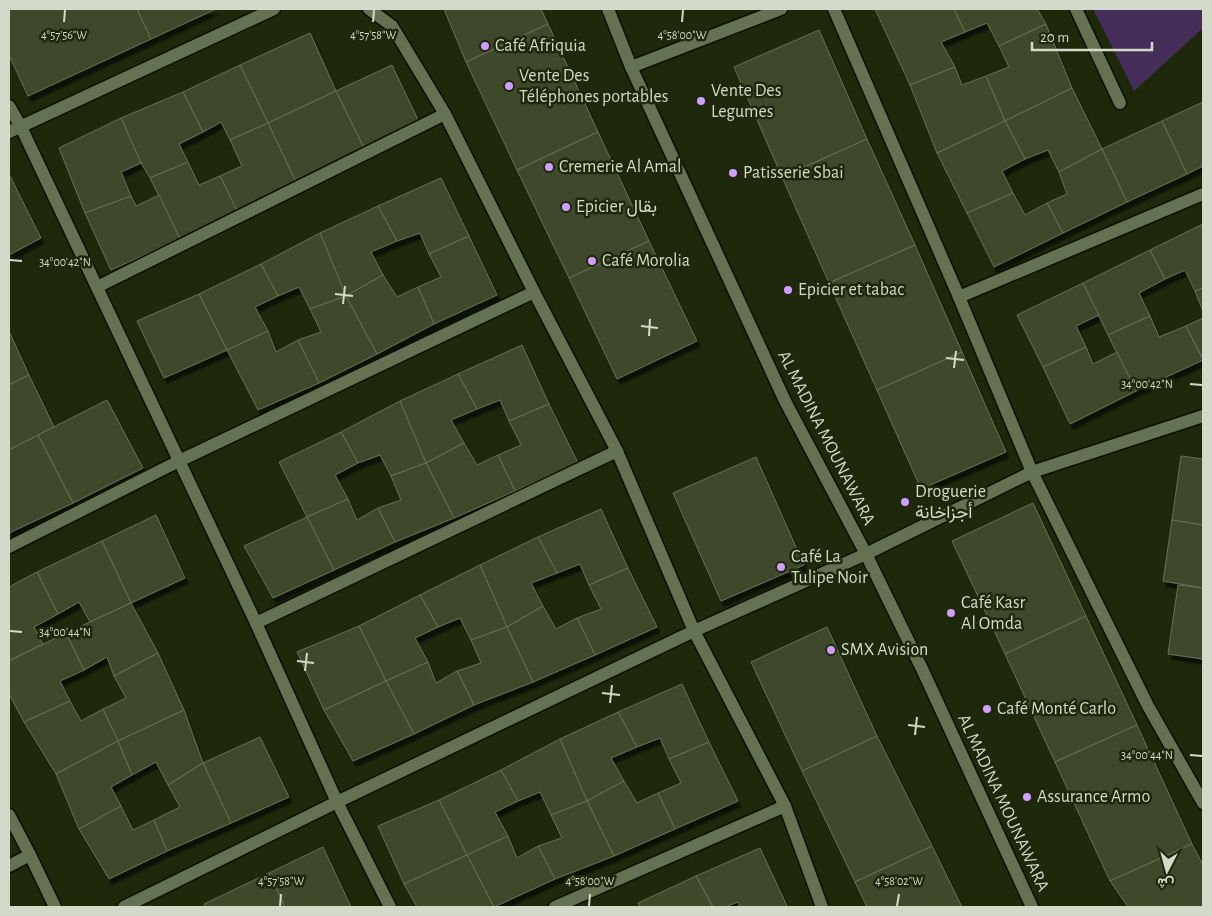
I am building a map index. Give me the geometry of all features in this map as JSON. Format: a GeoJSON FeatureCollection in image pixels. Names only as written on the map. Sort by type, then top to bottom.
{"type":"FeatureCollection","features":[{"type":"Feature","properties":{"kind":"street"},"geometry":{"type":"LineString","coordinates":[[9,132],[274,9]]}},
{"type":"Feature","properties":{"kind":"street"},"geometry":{"type":"LineString","coordinates":[[368,9],[392,26],[445,114],[617,452],[694,631],[785,806],[822,907]]}},
{"type":"Feature","properties":{"kind":"street","name":"AL MADINA MOUNAWARA"},"geometry":{"type":"LineString","coordinates":[[608,9],[631,66],[785,401],[866,554],[923,671],[1032,907]]}},
{"type":"Feature","properties":{"kind":"street"},"geometry":{"type":"LineString","coordinates":[[631,66],[781,9]]}},
{"type":"Feature","properties":{"kind":"street"},"geometry":{"type":"LineString","coordinates":[[834,9],[959,297],[1032,472],[1148,706],[1203,803]]}},
{"type":"Feature","properties":{"kind":"street"},"geometry":{"type":"LineString","coordinates":[[1076,9],[1120,103]]}},
{"type":"Feature","properties":{"kind":"street"},"geometry":{"type":"LineString","coordinates":[[9,106],[21,127],[256,623],[337,802],[390,907]]}},
{"type":"Feature","properties":{"kind":"street"},"geometry":{"type":"LineString","coordinates":[[97,287],[445,114]]}},
{"type":"Feature","properties":{"kind":"street"},"geometry":{"type":"LineString","coordinates":[[959,297],[1203,194]]}},
{"type":"Feature","properties":{"kind":"street"},"geometry":{"type":"LineString","coordinates":[[9,547],[179,461],[534,292]]}},
{"type":"Feature","properties":{"kind":"street"},"geometry":{"type":"LineString","coordinates":[[124,907],[337,802],[694,631],[866,554],[1032,472],[1203,416]]}},
{"type":"Feature","properties":{"kind":"street"},"geometry":{"type":"LineString","coordinates":[[256,623],[617,452]]}},
{"type":"Feature","properties":{"kind":"street"},"geometry":{"type":"LineString","coordinates":[[555,907],[785,806]]}},
{"type":"Feature","properties":{"kind":"street"},"geometry":{"type":"LineString","coordinates":[[9,816],[55,907]]}},
{"type":"Feature","properties":{"kind":"street"},"geometry":{"type":"LineString","coordinates":[[9,866],[30,855]]}},
{"type":"Feature","properties":{"kind":"shaded area"},"geometry":{"type":"Polygon","coordinates":[[[1093,9],[1203,9],[1203,28],[1134,91],[1093,9]]]}},
{"type":"Feature","properties":{"kind":"building"},"geometry":{"type":"Polygon","coordinates":[[[9,9],[137,9],[151,39],[28,96],[9,55],[9,9]]]}},
{"type":"Feature","properties":{"kind":"building"},"geometry":{"type":"Polygon","coordinates":[[[137,9],[216,9],[151,39],[137,9]]]}},
{"type":"Feature","properties":{"kind":"building"},"geometry":{"type":"Polygon","coordinates":[[[444,9],[541,9],[548,24],[466,62],[444,9]]]}},
{"type":"Feature","properties":{"kind":"building"},"geometry":{"type":"Polygon","coordinates":[[[875,9],[954,9],[965,32],[941,42],[955,67],[910,85],[875,9]]]}},
{"type":"Feature","properties":{"kind":"building"},"geometry":{"type":"Polygon","coordinates":[[[954,9],[1037,9],[1046,24],[999,46],[987,23],[965,32],[954,9]]]}},
{"type":"Feature","properties":{"kind":"building"},"geometry":{"type":"Polygon","coordinates":[[[548,24],[598,132],[517,170],[466,62],[548,24]]]}},
{"type":"Feature","properties":{"kind":"building"},"geometry":{"type":"Polygon","coordinates":[[[1046,24],[1072,88],[1005,121],[986,76],[1009,67],[999,46],[1046,24]]]}},
{"type":"Feature","properties":{"kind":"building"},"geometry":{"type":"Polygon","coordinates":[[[819,30],[867,139],[782,177],[734,67],[819,30]]]}},
{"type":"Feature","properties":{"kind":"building"},"geometry":{"type":"Polygon","coordinates":[[[310,33],[336,91],[268,123],[240,65],[310,33]]]}},
{"type":"Feature","properties":{"kind":"building"},"geometry":{"type":"Polygon","coordinates":[[[240,65],[268,123],[230,140],[221,122],[203,132],[183,92],[240,65]]]}},
{"type":"Feature","properties":{"kind":"building"},"geometry":{"type":"Polygon","coordinates":[[[392,65],[420,124],[365,150],[336,91],[392,65]]]}},
{"type":"Feature","properties":{"kind":"building"},"geometry":{"type":"Polygon","coordinates":[[[955,67],[962,85],[986,76],[1005,121],[937,153],[910,85],[955,67]]]}},
{"type":"Feature","properties":{"kind":"building"},"geometry":{"type":"Polygon","coordinates":[[[1072,88],[1102,149],[1059,172],[1048,150],[1025,159],[1005,121],[1072,88]]]}},
{"type":"Feature","properties":{"kind":"building"},"geometry":{"type":"Polygon","coordinates":[[[336,91],[365,150],[296,182],[268,123],[336,91]]]}},
{"type":"Feature","properties":{"kind":"building"},"geometry":{"type":"Polygon","coordinates":[[[183,92],[203,132],[179,144],[188,162],[150,178],[141,163],[121,118],[183,92]]]}},
{"type":"Feature","properties":{"kind":"building"},"geometry":{"type":"Polygon","coordinates":[[[1203,102],[1203,166],[1187,174],[1162,121],[1203,102]]]}},
{"type":"Feature","properties":{"kind":"building"},"geometry":{"type":"Polygon","coordinates":[[[121,118],[141,163],[121,172],[131,196],[85,213],[59,148],[121,118]]]}},
{"type":"Feature","properties":{"kind":"building"},"geometry":{"type":"Polygon","coordinates":[[[1005,121],[1025,159],[1002,171],[1013,193],[967,213],[937,153],[1005,121]]]}},
{"type":"Feature","properties":{"kind":"building"},"geometry":{"type":"Polygon","coordinates":[[[1162,121],[1187,174],[1127,202],[1102,149],[1162,121]]]}},
{"type":"Feature","properties":{"kind":"building"},"geometry":{"type":"Polygon","coordinates":[[[268,123],[296,182],[237,211],[220,176],[242,166],[230,140],[268,123]]]}},
{"type":"Feature","properties":{"kind":"building"},"geometry":{"type":"Polygon","coordinates":[[[598,132],[649,241],[569,278],[517,170],[598,132]]]}},
{"type":"Feature","properties":{"kind":"building"},"geometry":{"type":"Polygon","coordinates":[[[867,139],[915,245],[829,283],[782,177],[867,139]]]}},
{"type":"Feature","properties":{"kind":"building"},"geometry":{"type":"Polygon","coordinates":[[[1102,149],[1127,202],[1063,233],[1047,203],[1067,194],[1059,172],[1102,149]]]}},
{"type":"Feature","properties":{"kind":"building"},"geometry":{"type":"Polygon","coordinates":[[[188,162],[199,185],[220,176],[237,211],[180,239],[150,178],[188,162]]]}},
{"type":"Feature","properties":{"kind":"building"},"geometry":{"type":"Polygon","coordinates":[[[9,174],[41,238],[9,255],[9,174]]]}},
{"type":"Feature","properties":{"kind":"building"},"geometry":{"type":"Polygon","coordinates":[[[441,178],[469,236],[429,254],[420,233],[397,241],[378,206],[441,178]]]}},
{"type":"Feature","properties":{"kind":"building"},"geometry":{"type":"Polygon","coordinates":[[[1013,193],[1025,215],[1047,203],[1063,233],[994,267],[967,213],[1013,193]]]}},
{"type":"Feature","properties":{"kind":"building"},"geometry":{"type":"Polygon","coordinates":[[[159,195],[180,239],[111,270],[85,213],[131,196],[136,206],[159,195]]]}},
{"type":"Feature","properties":{"kind":"building"},"geometry":{"type":"Polygon","coordinates":[[[378,206],[397,241],[371,252],[383,275],[346,296],[320,233],[378,206]]]}},
{"type":"Feature","properties":{"kind":"building"},"geometry":{"type":"Polygon","coordinates":[[[1203,224],[1203,288],[1195,291],[1185,270],[1165,279],[1150,250],[1203,224]]]}},
{"type":"Feature","properties":{"kind":"building"},"geometry":{"type":"Polygon","coordinates":[[[320,233],[346,296],[310,309],[299,287],[278,296],[261,264],[320,233]]]}},
{"type":"Feature","properties":{"kind":"building"},"geometry":{"type":"Polygon","coordinates":[[[469,236],[497,295],[434,324],[418,287],[441,277],[429,254],[469,236]]]}},
{"type":"Feature","properties":{"kind":"building"},"geometry":{"type":"Polygon","coordinates":[[[649,241],[697,341],[617,379],[569,278],[649,241]]]}},
{"type":"Feature","properties":{"kind":"building"},"geometry":{"type":"Polygon","coordinates":[[[915,245],[962,352],[877,390],[829,283],[915,245]]]}},
{"type":"Feature","properties":{"kind":"building"},"geometry":{"type":"Polygon","coordinates":[[[1150,250],[1165,279],[1139,293],[1150,316],[1108,335],[1083,283],[1150,250]]]}},
{"type":"Feature","properties":{"kind":"building"},"geometry":{"type":"Polygon","coordinates":[[[261,264],[278,296],[255,307],[268,331],[227,350],[199,294],[261,264]]]}},
{"type":"Feature","properties":{"kind":"building"},"geometry":{"type":"Polygon","coordinates":[[[383,275],[397,297],[418,287],[434,324],[377,354],[346,296],[383,275]]]}},
{"type":"Feature","properties":{"kind":"building"},"geometry":{"type":"Polygon","coordinates":[[[1083,283],[1099,315],[1076,326],[1086,347],[1043,367],[1017,315],[1083,283]]]}},
{"type":"Feature","properties":{"kind":"building"},"geometry":{"type":"Polygon","coordinates":[[[1203,288],[1203,311],[1195,291],[1203,288]]]}},
{"type":"Feature","properties":{"kind":"building"},"geometry":{"type":"Polygon","coordinates":[[[199,294],[227,350],[164,378],[137,321],[199,294]]]}},
{"type":"Feature","properties":{"kind":"building"},"geometry":{"type":"Polygon","coordinates":[[[346,296],[377,354],[319,383],[298,340],[321,332],[310,309],[346,296]]]}},
{"type":"Feature","properties":{"kind":"building"},"geometry":{"type":"Polygon","coordinates":[[[1150,316],[1159,337],[1186,326],[1203,360],[1136,391],[1108,335],[1150,316]]]}},
{"type":"Feature","properties":{"kind":"building"},"geometry":{"type":"Polygon","coordinates":[[[1203,318],[1203,359],[1186,326],[1203,318]]]}},
{"type":"Feature","properties":{"kind":"building"},"geometry":{"type":"Polygon","coordinates":[[[9,331],[29,375],[9,385],[9,331]]]}},
{"type":"Feature","properties":{"kind":"building"},"geometry":{"type":"Polygon","coordinates":[[[268,331],[276,352],[298,340],[319,383],[258,410],[227,350],[268,331]]]}},
{"type":"Feature","properties":{"kind":"building"},"geometry":{"type":"Polygon","coordinates":[[[522,345],[549,404],[509,421],[500,400],[477,409],[458,374],[522,345]]]}},
{"type":"Feature","properties":{"kind":"building"},"geometry":{"type":"Polygon","coordinates":[[[1086,347],[1093,364],[1117,352],[1136,391],[1070,424],[1043,367],[1086,347]]]}},
{"type":"Feature","properties":{"kind":"building"},"geometry":{"type":"Polygon","coordinates":[[[962,352],[1006,452],[921,489],[877,390],[962,352]]]}},
{"type":"Feature","properties":{"kind":"building"},"geometry":{"type":"Polygon","coordinates":[[[458,374],[477,409],[451,420],[464,443],[426,463],[400,401],[458,374]]]}},
{"type":"Feature","properties":{"kind":"building"},"geometry":{"type":"Polygon","coordinates":[[[29,375],[54,427],[9,450],[9,385],[29,375]]]}},
{"type":"Feature","properties":{"kind":"building"},"geometry":{"type":"Polygon","coordinates":[[[107,400],[143,468],[73,503],[38,435],[107,400]]]}},
{"type":"Feature","properties":{"kind":"building"},"geometry":{"type":"Polygon","coordinates":[[[400,401],[426,463],[391,476],[380,455],[358,463],[341,432],[400,401]]]}},
{"type":"Feature","properties":{"kind":"building"},"geometry":{"type":"Polygon","coordinates":[[[549,404],[578,463],[515,491],[498,455],[521,445],[509,421],[549,404]]]}},
{"type":"Feature","properties":{"kind":"building"},"geometry":{"type":"Polygon","coordinates":[[[341,432],[358,463],[335,475],[348,499],[307,517],[279,462],[341,432]]]}},
{"type":"Feature","properties":{"kind":"building"},"geometry":{"type":"Polygon","coordinates":[[[38,435],[73,503],[9,533],[9,450],[38,435]]]}},
{"type":"Feature","properties":{"kind":"building"},"geometry":{"type":"Polygon","coordinates":[[[464,443],[477,465],[498,455],[515,491],[454,518],[426,463],[464,443]]]}},
{"type":"Feature","properties":{"kind":"building"},"geometry":{"type":"Polygon","coordinates":[[[1181,456],[1203,459],[1203,525],[1172,520],[1181,456]]]}},
{"type":"Feature","properties":{"kind":"building"},"geometry":{"type":"Polygon","coordinates":[[[756,457],[804,565],[721,601],[673,493],[756,457]]]}},
{"type":"Feature","properties":{"kind":"building"},"geometry":{"type":"Polygon","coordinates":[[[426,463],[454,518],[395,542],[378,508],[401,500],[391,476],[426,463]]]}},
{"type":"Feature","properties":{"kind":"building"},"geometry":{"type":"Polygon","coordinates":[[[348,499],[357,520],[378,508],[395,542],[334,570],[307,517],[348,499]]]}},
{"type":"Feature","properties":{"kind":"building"},"geometry":{"type":"Polygon","coordinates":[[[1033,503],[1086,616],[1005,654],[952,541],[1033,503]]]}},
{"type":"Feature","properties":{"kind":"building"},"geometry":{"type":"Polygon","coordinates":[[[601,509],[628,568],[589,585],[580,564],[557,573],[538,537],[601,509]]]}},
{"type":"Feature","properties":{"kind":"building"},"geometry":{"type":"Polygon","coordinates":[[[156,515],[185,578],[131,603],[102,541],[156,515]]]}},
{"type":"Feature","properties":{"kind":"building"},"geometry":{"type":"Polygon","coordinates":[[[307,517],[334,570],[273,598],[244,546],[307,517]]]}},
{"type":"Feature","properties":{"kind":"building"},"geometry":{"type":"Polygon","coordinates":[[[1172,520],[1203,525],[1203,588],[1163,581],[1172,520]]]}},
{"type":"Feature","properties":{"kind":"building"},"geometry":{"type":"Polygon","coordinates":[[[538,537],[557,573],[531,583],[543,606],[507,627],[480,565],[538,537]]]}},
{"type":"Feature","properties":{"kind":"building"},"geometry":{"type":"Polygon","coordinates":[[[102,541],[131,603],[90,622],[79,602],[58,614],[37,572],[102,541]]]}},
{"type":"Feature","properties":{"kind":"building"},"geometry":{"type":"Polygon","coordinates":[[[480,565],[507,627],[471,640],[460,618],[438,627],[420,595],[480,565]]]}},
{"type":"Feature","properties":{"kind":"building"},"geometry":{"type":"Polygon","coordinates":[[[628,568],[657,627],[595,655],[577,618],[601,609],[589,585],[628,568]]]}},
{"type":"Feature","properties":{"kind":"building"},"geometry":{"type":"Polygon","coordinates":[[[37,572],[58,614],[34,627],[43,644],[9,661],[9,587],[37,572]]]}},
{"type":"Feature","properties":{"kind":"building"},"geometry":{"type":"Polygon","coordinates":[[[1178,585],[1203,588],[1203,659],[1168,654],[1178,585]]]}},
{"type":"Feature","properties":{"kind":"building"},"geometry":{"type":"Polygon","coordinates":[[[420,595],[438,627],[415,638],[428,662],[386,681],[359,626],[420,595]]]}},
{"type":"Feature","properties":{"kind":"building"},"geometry":{"type":"Polygon","coordinates":[[[131,603],[158,653],[114,676],[107,657],[84,670],[66,633],[131,603]]]}},
{"type":"Feature","properties":{"kind":"building"},"geometry":{"type":"Polygon","coordinates":[[[543,606],[556,629],[577,618],[595,655],[533,682],[507,627],[543,606]]]}},
{"type":"Feature","properties":{"kind":"building"},"geometry":{"type":"Polygon","coordinates":[[[1086,616],[1137,725],[1055,762],[1005,654],[1086,616]]]}},
{"type":"Feature","properties":{"kind":"building"},"geometry":{"type":"Polygon","coordinates":[[[359,626],[386,681],[324,710],[297,652],[359,626]]]}},
{"type":"Feature","properties":{"kind":"building"},"geometry":{"type":"Polygon","coordinates":[[[507,627],[533,682],[474,705],[457,671],[481,663],[471,640],[507,627]]]}},
{"type":"Feature","properties":{"kind":"building"},"geometry":{"type":"Polygon","coordinates":[[[827,627],[877,736],[802,771],[751,662],[827,627]]]}},
{"type":"Feature","properties":{"kind":"building"},"geometry":{"type":"Polygon","coordinates":[[[66,633],[84,670],[60,681],[70,701],[24,722],[9,694],[9,661],[66,633]]]}},
{"type":"Feature","properties":{"kind":"building"},"geometry":{"type":"Polygon","coordinates":[[[158,653],[184,710],[118,741],[103,709],[126,698],[114,676],[158,653]]]}},
{"type":"Feature","properties":{"kind":"building"},"geometry":{"type":"Polygon","coordinates":[[[428,662],[436,683],[457,671],[474,705],[414,734],[386,681],[428,662]]]}},
{"type":"Feature","properties":{"kind":"building"},"geometry":{"type":"Polygon","coordinates":[[[386,681],[414,734],[353,761],[324,710],[386,681]]]}},
{"type":"Feature","properties":{"kind":"building"},"geometry":{"type":"Polygon","coordinates":[[[682,684],[709,742],[669,759],[660,738],[637,747],[618,712],[682,684]]]}},
{"type":"Feature","properties":{"kind":"building"},"geometry":{"type":"Polygon","coordinates":[[[70,701],[81,721],[103,709],[118,741],[56,774],[24,722],[70,701]]]}},
{"type":"Feature","properties":{"kind":"building"},"geometry":{"type":"Polygon","coordinates":[[[184,710],[203,763],[168,785],[156,762],[132,775],[118,741],[184,710]]]}},
{"type":"Feature","properties":{"kind":"building"},"geometry":{"type":"Polygon","coordinates":[[[618,712],[637,747],[611,758],[624,781],[587,801],[560,739],[618,712]]]}},
{"type":"Feature","properties":{"kind":"building"},"geometry":{"type":"Polygon","coordinates":[[[1137,725],[1192,844],[1110,881],[1055,762],[1137,725]]]}},
{"type":"Feature","properties":{"kind":"building"},"geometry":{"type":"Polygon","coordinates":[[[877,736],[932,846],[855,882],[802,771],[877,736]]]}},
{"type":"Feature","properties":{"kind":"building"},"geometry":{"type":"Polygon","coordinates":[[[260,737],[289,797],[231,823],[203,763],[260,737]]]}},
{"type":"Feature","properties":{"kind":"building"},"geometry":{"type":"Polygon","coordinates":[[[560,739],[587,801],[551,815],[540,792],[518,801],[501,770],[560,739]]]}},
{"type":"Feature","properties":{"kind":"building"},"geometry":{"type":"Polygon","coordinates":[[[118,741],[132,775],[111,787],[121,806],[79,829],[56,774],[118,741]]]}},
{"type":"Feature","properties":{"kind":"building"},"geometry":{"type":"Polygon","coordinates":[[[709,742],[738,801],[675,829],[658,793],[681,783],[669,759],[709,742]]]}},
{"type":"Feature","properties":{"kind":"building"},"geometry":{"type":"Polygon","coordinates":[[[203,763],[231,823],[167,851],[154,820],[180,807],[168,785],[203,763]]]}},
{"type":"Feature","properties":{"kind":"building"},"geometry":{"type":"Polygon","coordinates":[[[501,770],[518,801],[495,812],[508,836],[467,855],[439,800],[501,770]]]}},
{"type":"Feature","properties":{"kind":"building"},"geometry":{"type":"Polygon","coordinates":[[[624,781],[637,803],[658,793],[675,829],[614,856],[587,801],[624,781]]]}},
{"type":"Feature","properties":{"kind":"building"},"geometry":{"type":"Polygon","coordinates":[[[439,800],[467,855],[404,884],[378,826],[439,800]]]}},
{"type":"Feature","properties":{"kind":"building"},"geometry":{"type":"Polygon","coordinates":[[[587,801],[614,856],[555,879],[538,846],[562,838],[551,815],[587,801]]]}},
{"type":"Feature","properties":{"kind":"building"},"geometry":{"type":"Polygon","coordinates":[[[121,806],[133,830],[154,820],[167,851],[109,879],[79,829],[121,806]]]}},
{"type":"Feature","properties":{"kind":"building"},"geometry":{"type":"Polygon","coordinates":[[[508,836],[517,858],[538,846],[555,879],[494,907],[467,855],[508,836]]]}},
{"type":"Feature","properties":{"kind":"building"},"geometry":{"type":"Polygon","coordinates":[[[1192,844],[1203,865],[1203,907],[1128,907],[1110,881],[1192,844]]]}},
{"type":"Feature","properties":{"kind":"building"},"geometry":{"type":"Polygon","coordinates":[[[932,846],[962,907],[867,907],[855,882],[932,846]]]}},
{"type":"Feature","properties":{"kind":"building"},"geometry":{"type":"Polygon","coordinates":[[[323,847],[351,907],[285,907],[269,873],[323,847]]]}},
{"type":"Feature","properties":{"kind":"building"},"geometry":{"type":"Polygon","coordinates":[[[760,848],[787,906],[740,907],[738,902],[725,907],[713,907],[696,876],[760,848]]]}},
{"type":"Feature","properties":{"kind":"building"},"geometry":{"type":"Polygon","coordinates":[[[467,855],[494,907],[417,907],[404,884],[467,855]]]}},
{"type":"Feature","properties":{"kind":"building"},"geometry":{"type":"Polygon","coordinates":[[[269,873],[285,907],[206,907],[204,904],[269,873]]]}},
{"type":"Feature","properties":{"kind":"building"},"geometry":{"type":"Polygon","coordinates":[[[696,876],[713,907],[640,907],[638,903],[696,876]]]}},
{"type":"Feature","properties":{"kind":"place","name":"Café Afriquia"},"geometry":{"type":"Point","coordinates":[485,46]}},
{"type":"Feature","properties":{"kind":"place","name":"Vente Des Téléphones portables"},"geometry":{"type":"Point","coordinates":[509,86]}},
{"type":"Feature","properties":{"kind":"place","name":"Vente Des Legumes"},"geometry":{"type":"Point","coordinates":[701,101]}},
{"type":"Feature","properties":{"kind":"place","name":"Cremerie Al Amal"},"geometry":{"type":"Point","coordinates":[549,167]}},
{"type":"Feature","properties":{"kind":"place","name":"Patisserie Sbai"},"geometry":{"type":"Point","coordinates":[733,173]}},
{"type":"Feature","properties":{"kind":"place","name":"Epicier بقال"},"geometry":{"type":"Point","coordinates":[566,207]}},
{"type":"Feature","properties":{"kind":"place","name":"Café Morolia"},"geometry":{"type":"Point","coordinates":[592,261]}},
{"type":"Feature","properties":{"kind":"place","name":"Epicier et tabac"},"geometry":{"type":"Point","coordinates":[788,290]}},
{"type":"Feature","properties":{"kind":"place","name":"Droguerie أجزاخانة"},"geometry":{"type":"Point","coordinates":[905,502]}},
{"type":"Feature","properties":{"kind":"place","name":"Café La Tulipe Noir"},"geometry":{"type":"Point","coordinates":[781,567]}},
{"type":"Feature","properties":{"kind":"place","name":"Café Kasr Al Omda"},"geometry":{"type":"Point","coordinates":[951,613]}},
{"type":"Feature","properties":{"kind":"place","name":"SMX Avision"},"geometry":{"type":"Point","coordinates":[831,650]}},
{"type":"Feature","properties":{"kind":"place","name":"Café Monté Carlo"},"geometry":{"type":"Point","coordinates":[987,709]}},
{"type":"Feature","properties":{"kind":"place","name":"Assurance Armo"},"geometry":{"type":"Point","coordinates":[1027,797]}}]}
